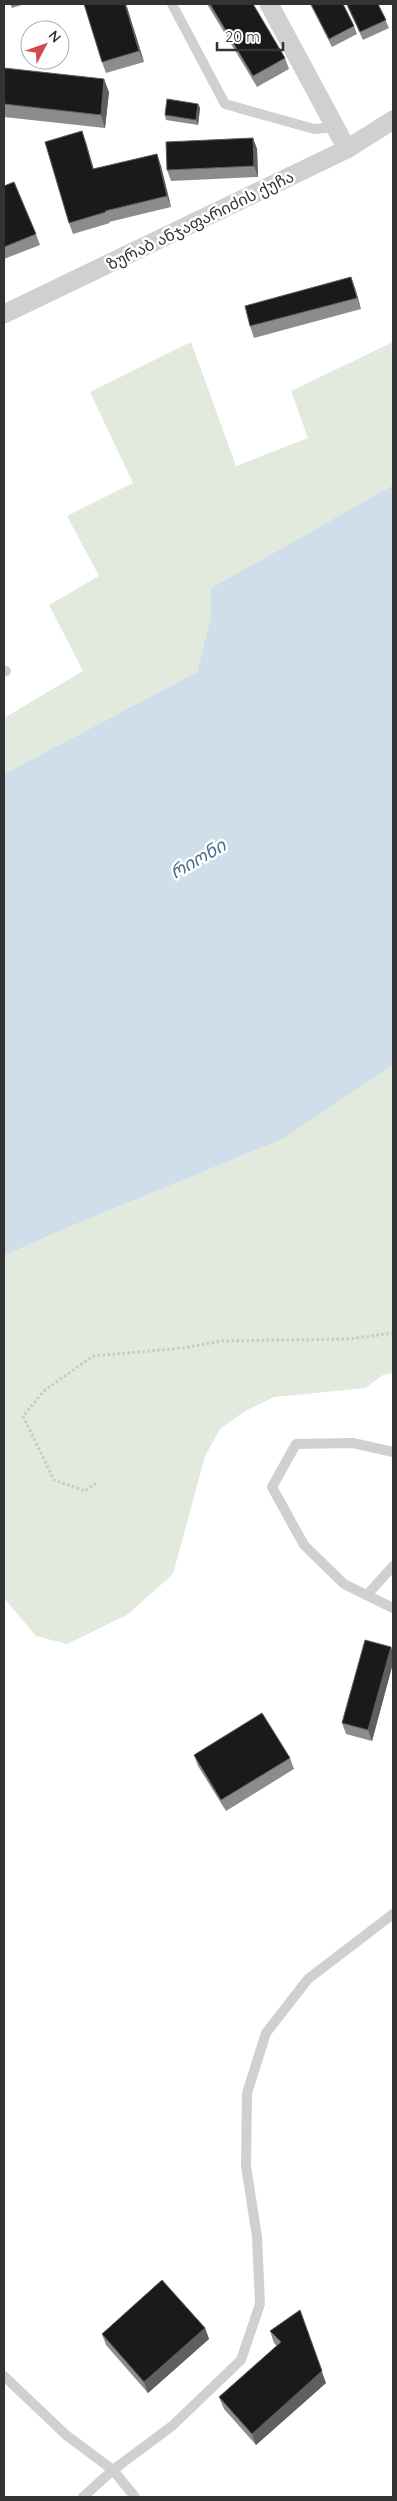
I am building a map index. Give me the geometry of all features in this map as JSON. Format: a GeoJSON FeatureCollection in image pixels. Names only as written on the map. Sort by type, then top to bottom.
{"type":"FeatureCollection","features":[{"type":"Feature","properties":{"kind":"street"},"geometry":{"type":"LineString","coordinates":[[269,4],[347,149]]}},
{"type":"Feature","properties":{"kind":"street","name":"ზურაბ ანჯაფარიძის ქუჩა"},"geometry":{"type":"LineString","coordinates":[[4,314],[347,149],[393,120]]}},
{"type":"Feature","properties":{"kind":"lane"},"geometry":{"type":"LineString","coordinates":[[172,4],[225,104],[314,129],[335,127]]}},
{"type":"Feature","properties":{"kind":"lane"},"geometry":{"type":"LineString","coordinates":[[393,1452],[352,1444],[296,1444],[272,1486],[304,1545],[344,1584],[393,1608]]}},
{"type":"Feature","properties":{"kind":"lane"},"geometry":{"type":"LineString","coordinates":[[368,1595],[393,1566]]}},
{"type":"Feature","properties":{"kind":"lane"},"geometry":{"type":"LineString","coordinates":[[83,2497],[113,2470],[172,2426],[241,2360],[260,2304],[257,2237],[246,2166],[247,2093],[266,2033],[308,1979],[393,1914]]}},
{"type":"Feature","properties":{"kind":"lane"},"geometry":{"type":"LineString","coordinates":[[4,2376],[66,2435],[113,2470],[134,2497]]}},
{"type":"Feature","properties":{"kind":"path"},"geometry":{"type":"LineString","coordinates":[[96,1484],[85,1491],[54,1480],[23,1416],[44,1391],[93,1356],[183,1348],[222,1341],[349,1340],[393,1333]]}},
{"type":"Feature","properties":{"kind":"shaded area"},"geometry":{"type":"Polygon","coordinates":[[[191,342],[236,466],[308,438],[291,391],[393,342],[393,485],[211,588],[211,616],[197,672],[4,774],[4,718],[83,671],[49,605],[99,576],[67,516],[133,483],[90,392],[191,342]]]}},
{"type":"Feature","properties":{"kind":"shaded area"},"geometry":{"type":"Polygon","coordinates":[[[393,1065],[393,1373],[383,1375],[365,1388],[274,1397],[245,1411],[220,1429],[205,1456],[173,1574],[127,1615],[67,1644],[36,1636],[4,1598],[4,1256],[57,1232],[283,1139],[393,1065]]]}},
{"type":"Feature","properties":{"kind":"water","name":"რიონი"},"geometry":{"type":"Polygon","coordinates":[[[393,485],[393,1065],[283,1139],[57,1232],[4,1256],[4,774],[197,672],[211,616],[211,588],[393,485]]]}},
{"type":"Feature","properties":{"kind":"building"},"geometry":{"type":"Polygon","coordinates":[[[84,4],[125,4],[139,51],[102,62],[84,4]]]}},
{"type":"Feature","properties":{"kind":"building"},"geometry":{"type":"Polygon","coordinates":[[[210,4],[253,4],[285,58],[253,76],[210,4]]]}},
{"type":"Feature","properties":{"kind":"building"},"geometry":{"type":"Polygon","coordinates":[[[311,4],[343,4],[354,26],[329,39],[311,4]]]}},
{"type":"Feature","properties":{"kind":"building"},"geometry":{"type":"Polygon","coordinates":[[[347,4],[378,4],[386,20],[360,32],[347,4]]]}},
{"type":"Feature","properties":{"kind":"building"},"geometry":{"type":"Polygon","coordinates":[[[4,68],[104,79],[101,115],[4,104],[4,68]]]}},
{"type":"Feature","properties":{"kind":"building"},"geometry":{"type":"Polygon","coordinates":[[[167,99],[198,104],[196,120],[165,115],[167,99]]]}},
{"type":"Feature","properties":{"kind":"building"},"geometry":{"type":"Polygon","coordinates":[[[82,131],[93,169],[157,154],[167,196],[105,211],[69,223],[45,142],[82,131]]]}},
{"type":"Feature","properties":{"kind":"building"},"geometry":{"type":"Polygon","coordinates":[[[253,138],[254,166],[167,170],[166,142],[253,138]]]}},
{"type":"Feature","properties":{"kind":"building"},"geometry":{"type":"Polygon","coordinates":[[[14,182],[36,234],[4,247],[4,186],[14,182]]]}},
{"type":"Feature","properties":{"kind":"building"},"geometry":{"type":"Polygon","coordinates":[[[351,277],[357,298],[250,326],[245,306],[351,277]]]}},
{"type":"Feature","properties":{"kind":"building"},"geometry":{"type":"Polygon","coordinates":[[[365,1640],[391,1647],[368,1730],[342,1723],[365,1640]]]}},
{"type":"Feature","properties":{"kind":"building"},"geometry":{"type":"Polygon","coordinates":[[[262,1713],[290,1758],[221,1800],[194,1755],[262,1713]]]}},
{"type":"Feature","properties":{"kind":"building"},"geometry":{"type":"Polygon","coordinates":[[[162,2280],[205,2328],[144,2382],[102,2334],[162,2280]]]}},
{"type":"Feature","properties":{"kind":"building"},"geometry":{"type":"Polygon","coordinates":[[[300,2310],[322,2371],[252,2434],[219,2397],[281,2342],[270,2331],[300,2310]]]}}]}
